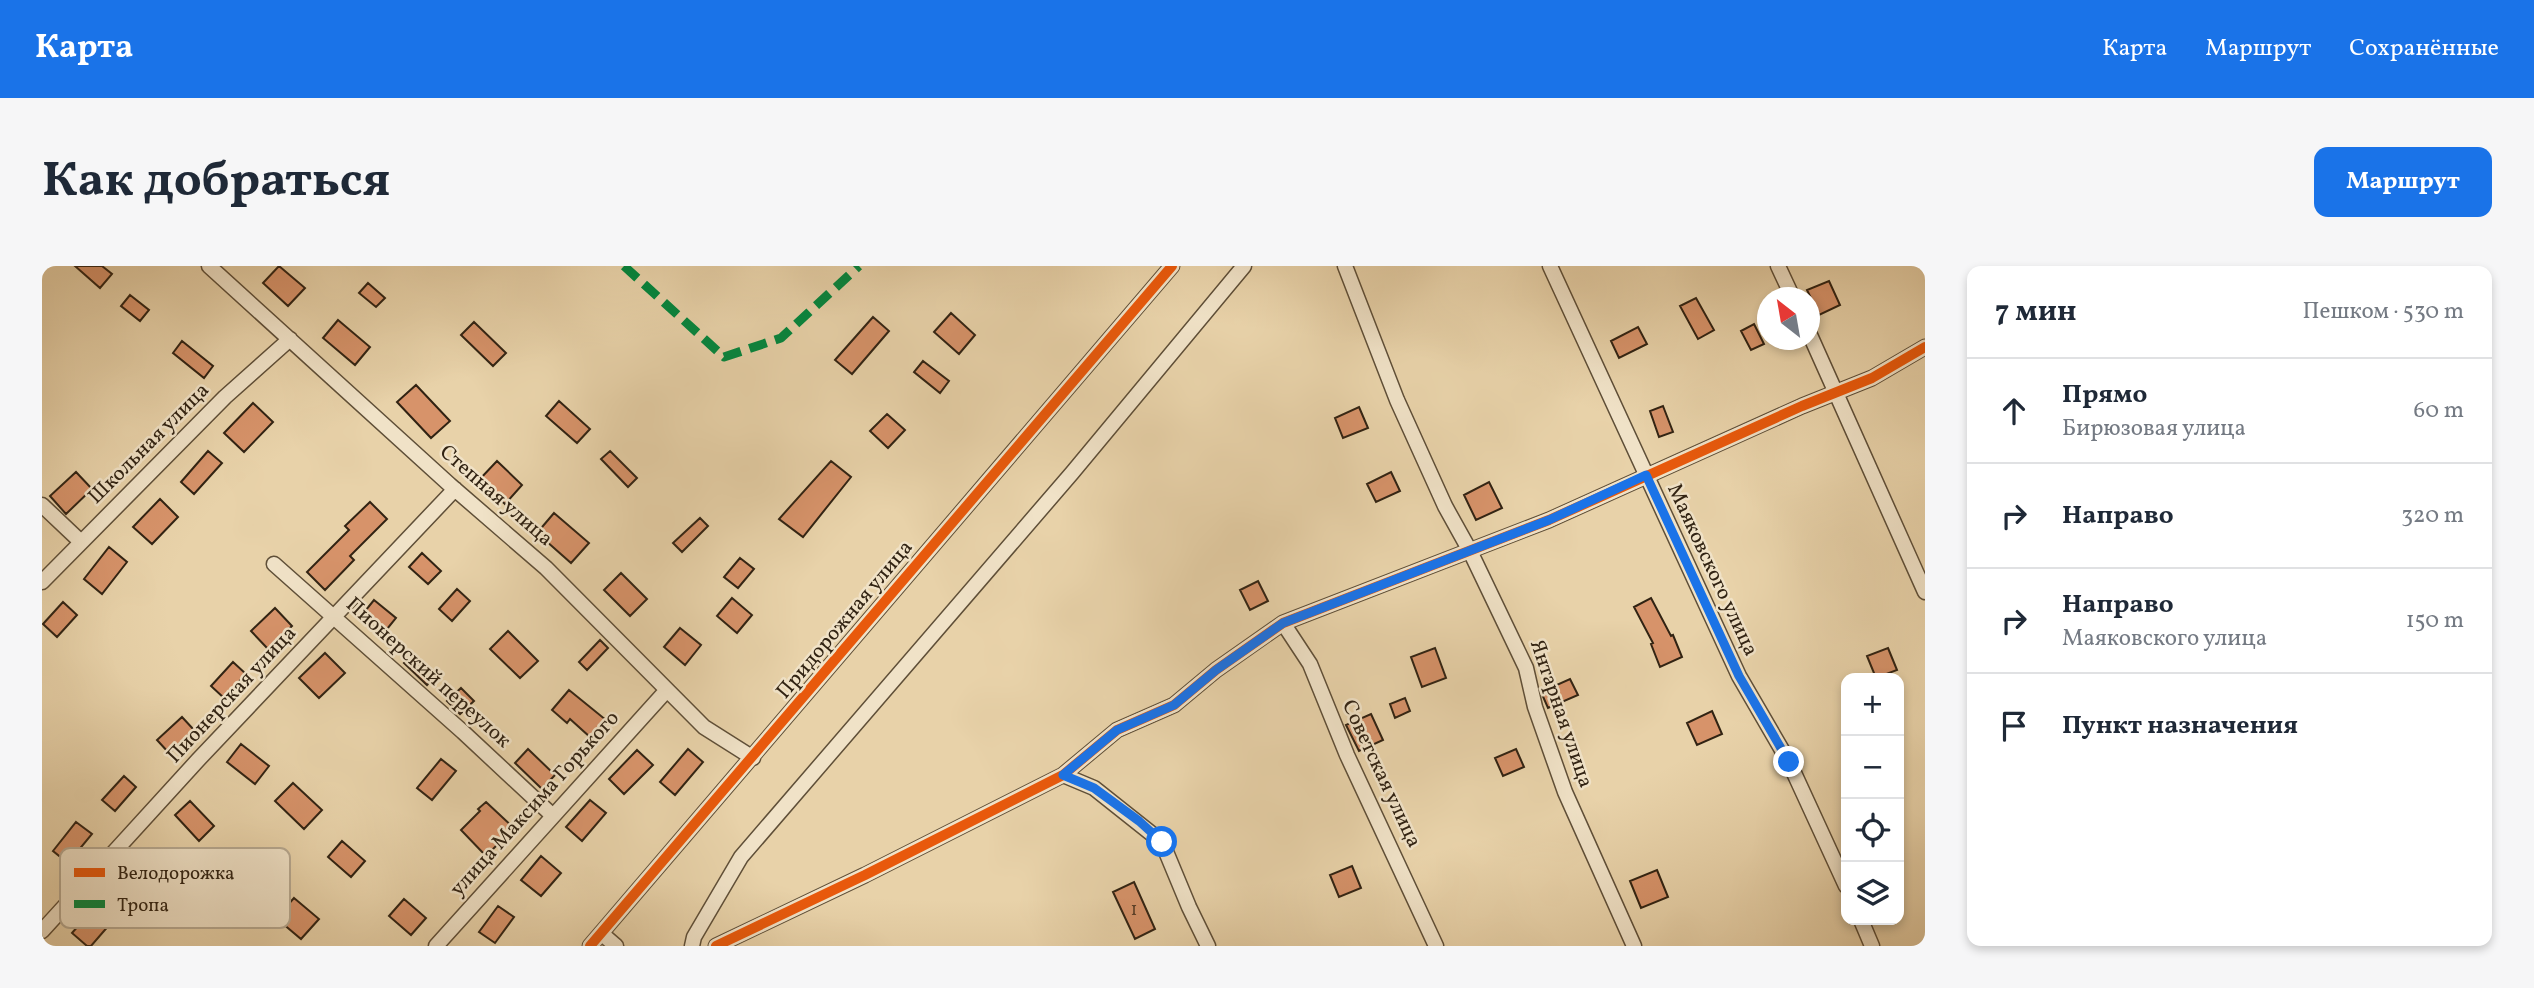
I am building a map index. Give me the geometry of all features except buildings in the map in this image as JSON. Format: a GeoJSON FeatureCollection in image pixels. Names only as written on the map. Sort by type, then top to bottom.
{"type":"FeatureCollection","features":[{"type":"Feature","properties":{"kind":"street","name":"Степная улица"},"geometry":{"type":"LineString","coordinates":[[209,266],[454,489],[546,568],[704,727],[753,758]]}},
{"type":"Feature","properties":{"kind":"street","name":"Придорожная улица"},"geometry":{"type":"LineString","coordinates":[[590,946],[1172,266]]}},
{"type":"Feature","properties":{"kind":"street"},"geometry":{"type":"LineString","coordinates":[[692,946],[694,937],[741,857],[1072,473],[1244,266]]}},
{"type":"Feature","properties":{"kind":"street","name":"Янтарная улица"},"geometry":{"type":"LineString","coordinates":[[1345,266],[1397,400],[1445,506],[1470,551],[1526,668],[1535,707],[1565,792],[1634,946]]}},
{"type":"Feature","properties":{"kind":"street","name":"Маяковского улица"},"geometry":{"type":"LineString","coordinates":[[1550,266],[1739,676],[1789,762],[1841,875]]}},
{"type":"Feature","properties":{"kind":"street"},"geometry":{"type":"LineString","coordinates":[[1778,266],[1788,287]]}},
{"type":"Feature","properties":{"kind":"street","name":"Школьная улица"},"geometry":{"type":"LineString","coordinates":[[42,582],[225,397],[290,340]]}},
{"type":"Feature","properties":{"kind":"street"},"geometry":{"type":"LineString","coordinates":[[716,946],[1063,775],[1117,730],[1174,705],[1216,670],[1283,623],[1549,520],[1646,475],[1872,378],[1925,347]]}},
{"type":"Feature","properties":{"kind":"street"},"geometry":{"type":"LineString","coordinates":[[1817,350],[1925,592]]}},
{"type":"Feature","properties":{"kind":"street","name":"Пионерская улица"},"geometry":{"type":"LineString","coordinates":[[118,848],[454,489]]}},
{"type":"Feature","properties":{"kind":"street"},"geometry":{"type":"LineString","coordinates":[[42,505],[81,542]]}},
{"type":"Feature","properties":{"kind":"street","name":"Пионерский переулок"},"geometry":{"type":"LineString","coordinates":[[274,564],[335,616],[552,815]]}},
{"type":"Feature","properties":{"kind":"street","name":"Советская улица"},"geometry":{"type":"LineString","coordinates":[[1283,623],[1310,664],[1347,755],[1436,946]]}},
{"type":"Feature","properties":{"kind":"street","name":"улица Максима Горького"},"geometry":{"type":"LineString","coordinates":[[436,946],[666,691]]}},
{"type":"Feature","properties":{"kind":"street"},"geometry":{"type":"LineString","coordinates":[[1063,775],[1094,788],[1139,821],[1162,842],[1208,946]]}},
{"type":"Feature","properties":{"kind":"street","name":"Пионерская улица"},"geometry":{"type":"LineString","coordinates":[[42,931],[60,911]]}},
{"type":"Feature","properties":{"kind":"street"},"geometry":{"type":"LineString","coordinates":[[1863,925],[1872,946]]}},
{"type":"Feature","properties":{"kind":"street"},"geometry":{"type":"LineString","coordinates":[[601,933],[616,946]]}},
{"type":"Feature","properties":{"kind":"marked path"},"geometry":{"type":"LineString","coordinates":[[624,266],[724,357],[781,338],[859,266]]}},
{"type":"Feature","properties":{"kind":"cycle path"},"geometry":{"type":"LineString","coordinates":[[590,946],[1172,266]]}},
{"type":"Feature","properties":{"kind":"cycle path"},"geometry":{"type":"LineString","coordinates":[[716,946],[865,875],[1063,775],[1117,730],[1174,705],[1216,670],[1283,623],[1549,520],[1802,406],[1872,378],[1925,347]]}},
{"type":"Feature","properties":{"kind":"route"},"geometry":{"type":"LineString","coordinates":[[1162,842],[1139,821],[1094,788],[1063,775],[1117,730],[1174,705],[1216,670],[1283,623],[1549,520],[1646,475],[1739,676],[1789,762]]}}]}
